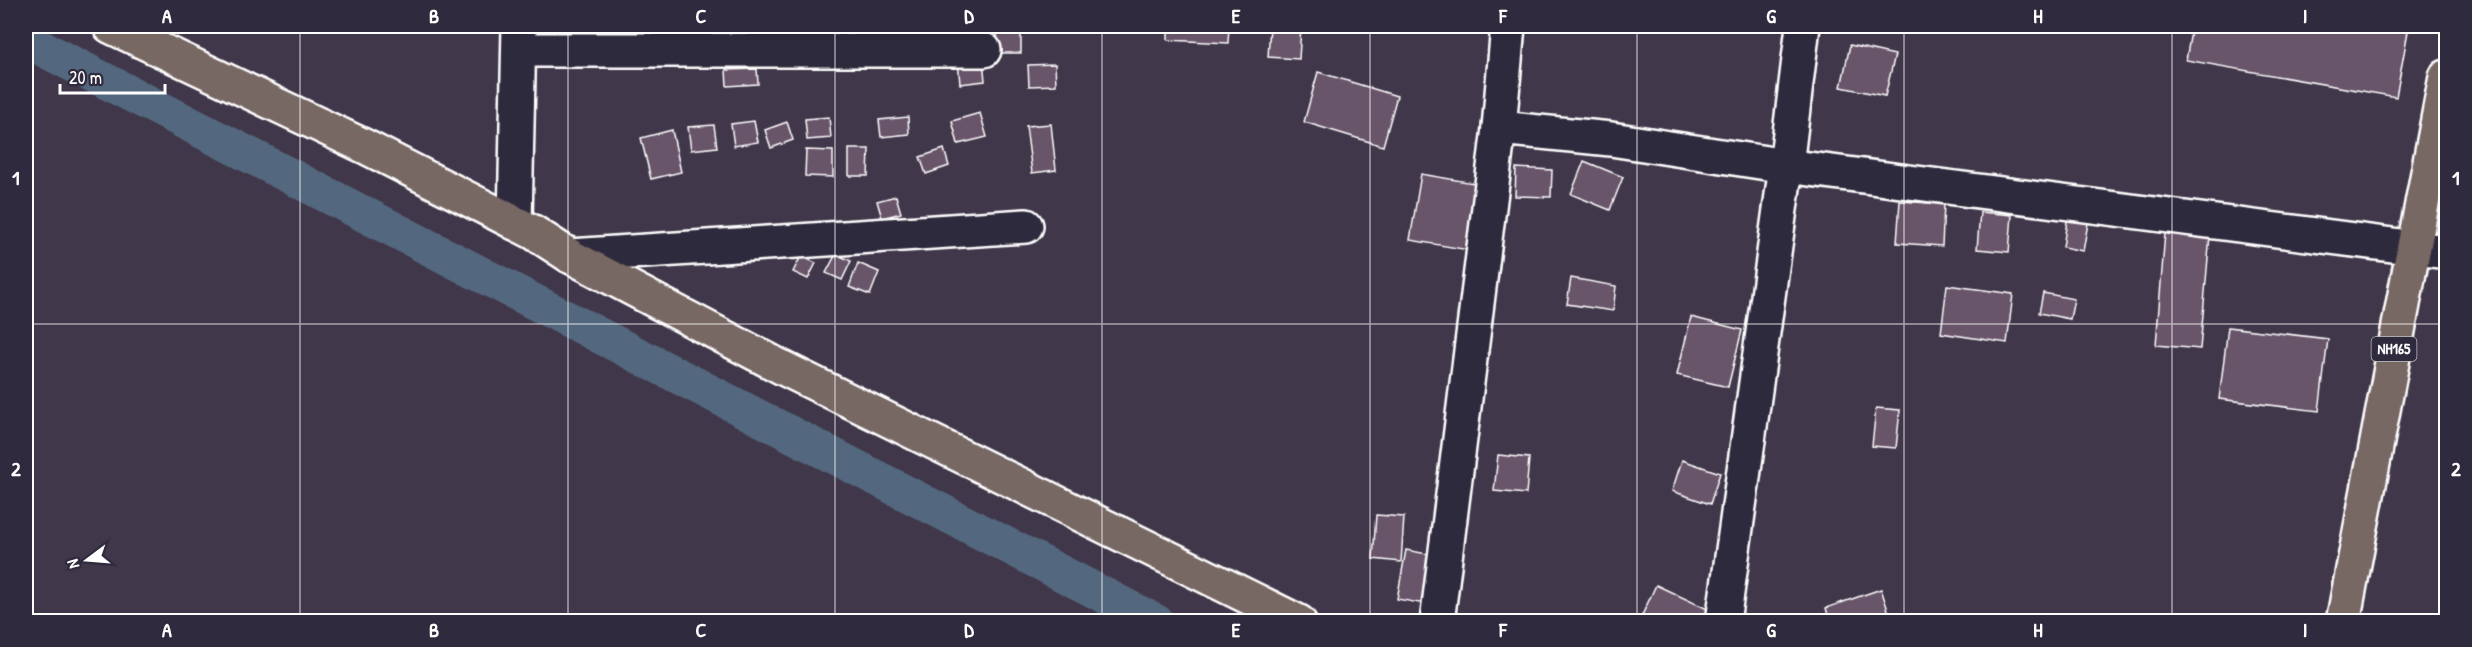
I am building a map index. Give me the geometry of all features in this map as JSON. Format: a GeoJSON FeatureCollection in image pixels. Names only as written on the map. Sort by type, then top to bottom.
{"type":"FeatureCollection","features":[{"type":"Feature","properties":{"kind":"main road"},"geometry":{"type":"LineString","coordinates":[[110,26],[366,147],[515,223],[570,256],[783,368],[1299,621]]}},
{"type":"Feature","properties":{"kind":"main road","name":"NH165"},"geometry":{"type":"LineString","coordinates":[[2343,621],[2446,78]]}},
{"type":"Feature","properties":{"kind":"street"},"geometry":{"type":"LineString","coordinates":[[1437,621],[1499,128],[1508,26]]}},
{"type":"Feature","properties":{"kind":"street"},"geometry":{"type":"LineString","coordinates":[[1723,621],[1786,166],[1795,26]]}},
{"type":"Feature","properties":{"kind":"street"},"geometry":{"type":"LineString","coordinates":[[515,223],[520,38],[984,50]]}},
{"type":"Feature","properties":{"kind":"street"},"geometry":{"type":"LineString","coordinates":[[1499,128],[1611,139],[1786,166],[2446,252]]}},
{"type":"Feature","properties":{"kind":"street"},"geometry":{"type":"LineString","coordinates":[[570,256],[1026,226]]}},
{"type":"Feature","properties":{"kind":"building"},"geometry":{"type":"Polygon","coordinates":[[[610,26],[639,26],[640,42],[611,44],[610,26]]]}},
{"type":"Feature","properties":{"kind":"building"},"geometry":{"type":"Polygon","coordinates":[[[720,26],[751,26],[752,35],[721,36],[720,26]]]}},
{"type":"Feature","properties":{"kind":"building"},"geometry":{"type":"Polygon","coordinates":[[[1168,26],[1229,26],[1228,43],[1168,40],[1168,26]]]}},
{"type":"Feature","properties":{"kind":"building"},"geometry":{"type":"Polygon","coordinates":[[[1270,26],[1301,26],[1299,59],[1268,57],[1270,26]]]}},
{"type":"Feature","properties":{"kind":"building"},"geometry":{"type":"Polygon","coordinates":[[[2192,26],[2409,26],[2396,97],[2186,60],[2192,26]]]}},
{"type":"Feature","properties":{"kind":"building"},"geometry":{"type":"Polygon","coordinates":[[[997,27],[1021,27],[1021,53],[998,53],[997,27]]]}},
{"type":"Feature","properties":{"kind":"building"},"geometry":{"type":"Polygon","coordinates":[[[1850,45],[1895,55],[1885,96],[1841,87],[1850,45]]]}},
{"type":"Feature","properties":{"kind":"building"},"geometry":{"type":"Polygon","coordinates":[[[983,59],[985,81],[960,84],[958,62],[983,59]]]}},
{"type":"Feature","properties":{"kind":"building"},"geometry":{"type":"Polygon","coordinates":[[[1055,64],[1056,85],[1029,86],[1028,65],[1055,64]]]}},
{"type":"Feature","properties":{"kind":"building"},"geometry":{"type":"Polygon","coordinates":[[[757,69],[758,84],[727,86],[726,70],[757,69]]]}},
{"type":"Feature","properties":{"kind":"building"},"geometry":{"type":"Polygon","coordinates":[[[1318,72],[1397,96],[1383,146],[1304,122],[1318,72]]]}},
{"type":"Feature","properties":{"kind":"building"},"geometry":{"type":"Polygon","coordinates":[[[980,113],[987,137],[958,144],[952,121],[980,113]]]}},
{"type":"Feature","properties":{"kind":"building"},"geometry":{"type":"Polygon","coordinates":[[[829,117],[831,138],[807,140],[805,119],[829,117]]]}},
{"type":"Feature","properties":{"kind":"building"},"geometry":{"type":"Polygon","coordinates":[[[908,117],[909,134],[881,137],[879,120],[908,117]]]}},
{"type":"Feature","properties":{"kind":"building"},"geometry":{"type":"Polygon","coordinates":[[[754,121],[758,142],[734,146],[731,124],[754,121]]]}},
{"type":"Feature","properties":{"kind":"building"},"geometry":{"type":"Polygon","coordinates":[[[787,122],[793,140],[771,148],[765,130],[787,122]]]}},
{"type":"Feature","properties":{"kind":"building"},"geometry":{"type":"Polygon","coordinates":[[[1051,124],[1056,170],[1032,173],[1026,126],[1051,124]]]}},
{"type":"Feature","properties":{"kind":"building"},"geometry":{"type":"Polygon","coordinates":[[[714,125],[717,147],[691,150],[688,127],[714,125]]]}},
{"type":"Feature","properties":{"kind":"building"},"geometry":{"type":"Polygon","coordinates":[[[672,130],[681,172],[651,179],[641,138],[672,130]]]}},
{"type":"Feature","properties":{"kind":"building"},"geometry":{"type":"Polygon","coordinates":[[[849,149],[869,149],[868,176],[849,176],[849,149]]]}},
{"type":"Feature","properties":{"kind":"building"},"geometry":{"type":"Polygon","coordinates":[[[944,149],[949,166],[926,174],[920,157],[944,149]]]}},
{"type":"Feature","properties":{"kind":"building"},"geometry":{"type":"Polygon","coordinates":[[[806,150],[833,151],[833,177],[805,176],[806,150]]]}},
{"type":"Feature","properties":{"kind":"building"},"geometry":{"type":"Polygon","coordinates":[[[1584,161],[1623,177],[1610,210],[1571,194],[1584,161]]]}},
{"type":"Feature","properties":{"kind":"building"},"geometry":{"type":"Polygon","coordinates":[[[1516,168],[1552,170],[1551,197],[1515,196],[1516,168]]]}},
{"type":"Feature","properties":{"kind":"building"},"geometry":{"type":"Polygon","coordinates":[[[1421,174],[1491,186],[1480,252],[1410,240],[1421,174]]]}},
{"type":"Feature","properties":{"kind":"building"},"geometry":{"type":"Polygon","coordinates":[[[896,196],[901,213],[882,218],[877,201],[896,196]]]}},
{"type":"Feature","properties":{"kind":"building"},"geometry":{"type":"Polygon","coordinates":[[[1900,201],[1944,204],[1942,246],[1897,243],[1900,201]]]}},
{"type":"Feature","properties":{"kind":"building"},"geometry":{"type":"Polygon","coordinates":[[[2069,208],[2090,212],[2083,251],[2063,247],[2069,208]]]}},
{"type":"Feature","properties":{"kind":"building"},"geometry":{"type":"Polygon","coordinates":[[[1980,212],[2012,215],[2009,252],[1977,249],[1980,212]]]}},
{"type":"Feature","properties":{"kind":"building"},"geometry":{"type":"Polygon","coordinates":[[[2166,220],[2211,224],[2200,349],[2156,345],[2166,220]]]}},
{"type":"Feature","properties":{"kind":"building"},"geometry":{"type":"Polygon","coordinates":[[[836,254],[851,261],[842,280],[826,273],[836,254]]]}},
{"type":"Feature","properties":{"kind":"building"},"geometry":{"type":"Polygon","coordinates":[[[801,256],[816,263],[808,279],[793,272],[801,256]]]}},
{"type":"Feature","properties":{"kind":"building"},"geometry":{"type":"Polygon","coordinates":[[[858,263],[879,272],[870,295],[849,287],[858,263]]]}},
{"type":"Feature","properties":{"kind":"building"},"geometry":{"type":"Polygon","coordinates":[[[1571,278],[1616,286],[1613,311],[1567,304],[1571,278]]]}},
{"type":"Feature","properties":{"kind":"building"},"geometry":{"type":"Polygon","coordinates":[[[1947,285],[2013,294],[2007,343],[1941,333],[1947,285]]]}},
{"type":"Feature","properties":{"kind":"building"},"geometry":{"type":"Polygon","coordinates":[[[2043,293],[2074,299],[2070,319],[2039,313],[2043,293]]]}},
{"type":"Feature","properties":{"kind":"building"},"geometry":{"type":"Polygon","coordinates":[[[1691,317],[1742,330],[1728,387],[1677,375],[1691,317]]]}},
{"type":"Feature","properties":{"kind":"building"},"geometry":{"type":"Polygon","coordinates":[[[2228,327],[2328,339],[2319,411],[2219,399],[2228,327]]]}},
{"type":"Feature","properties":{"kind":"building"},"geometry":{"type":"Polygon","coordinates":[[[1876,408],[1900,410],[1896,448],[1872,446],[1876,408]]]}},
{"type":"Feature","properties":{"kind":"building"},"geometry":{"type":"Polygon","coordinates":[[[1498,455],[1529,458],[1526,494],[1494,491],[1498,455]]]}},
{"type":"Feature","properties":{"kind":"building"},"geometry":{"type":"Polygon","coordinates":[[[1682,460],[1720,473],[1710,504],[1672,491],[1682,460]]]}},
{"type":"Feature","properties":{"kind":"building"},"geometry":{"type":"Polygon","coordinates":[[[1376,515],[1404,517],[1401,562],[1373,559],[1376,515]]]}},
{"type":"Feature","properties":{"kind":"building"},"geometry":{"type":"Polygon","coordinates":[[[1406,550],[1438,556],[1430,605],[1397,599],[1406,550]]]}},
{"type":"Feature","properties":{"kind":"building"},"geometry":{"type":"Polygon","coordinates":[[[1656,585],[1716,613],[1712,622],[1639,622],[1656,585]]]}},
{"type":"Feature","properties":{"kind":"building"},"geometry":{"type":"Polygon","coordinates":[[[1881,589],[1892,622],[1830,622],[1826,608],[1881,589]]]}},
{"type":"Feature","properties":{"kind":"waterway"},"geometry":{"type":"LineString","coordinates":[[26,40],[1156,622]]}}]}
